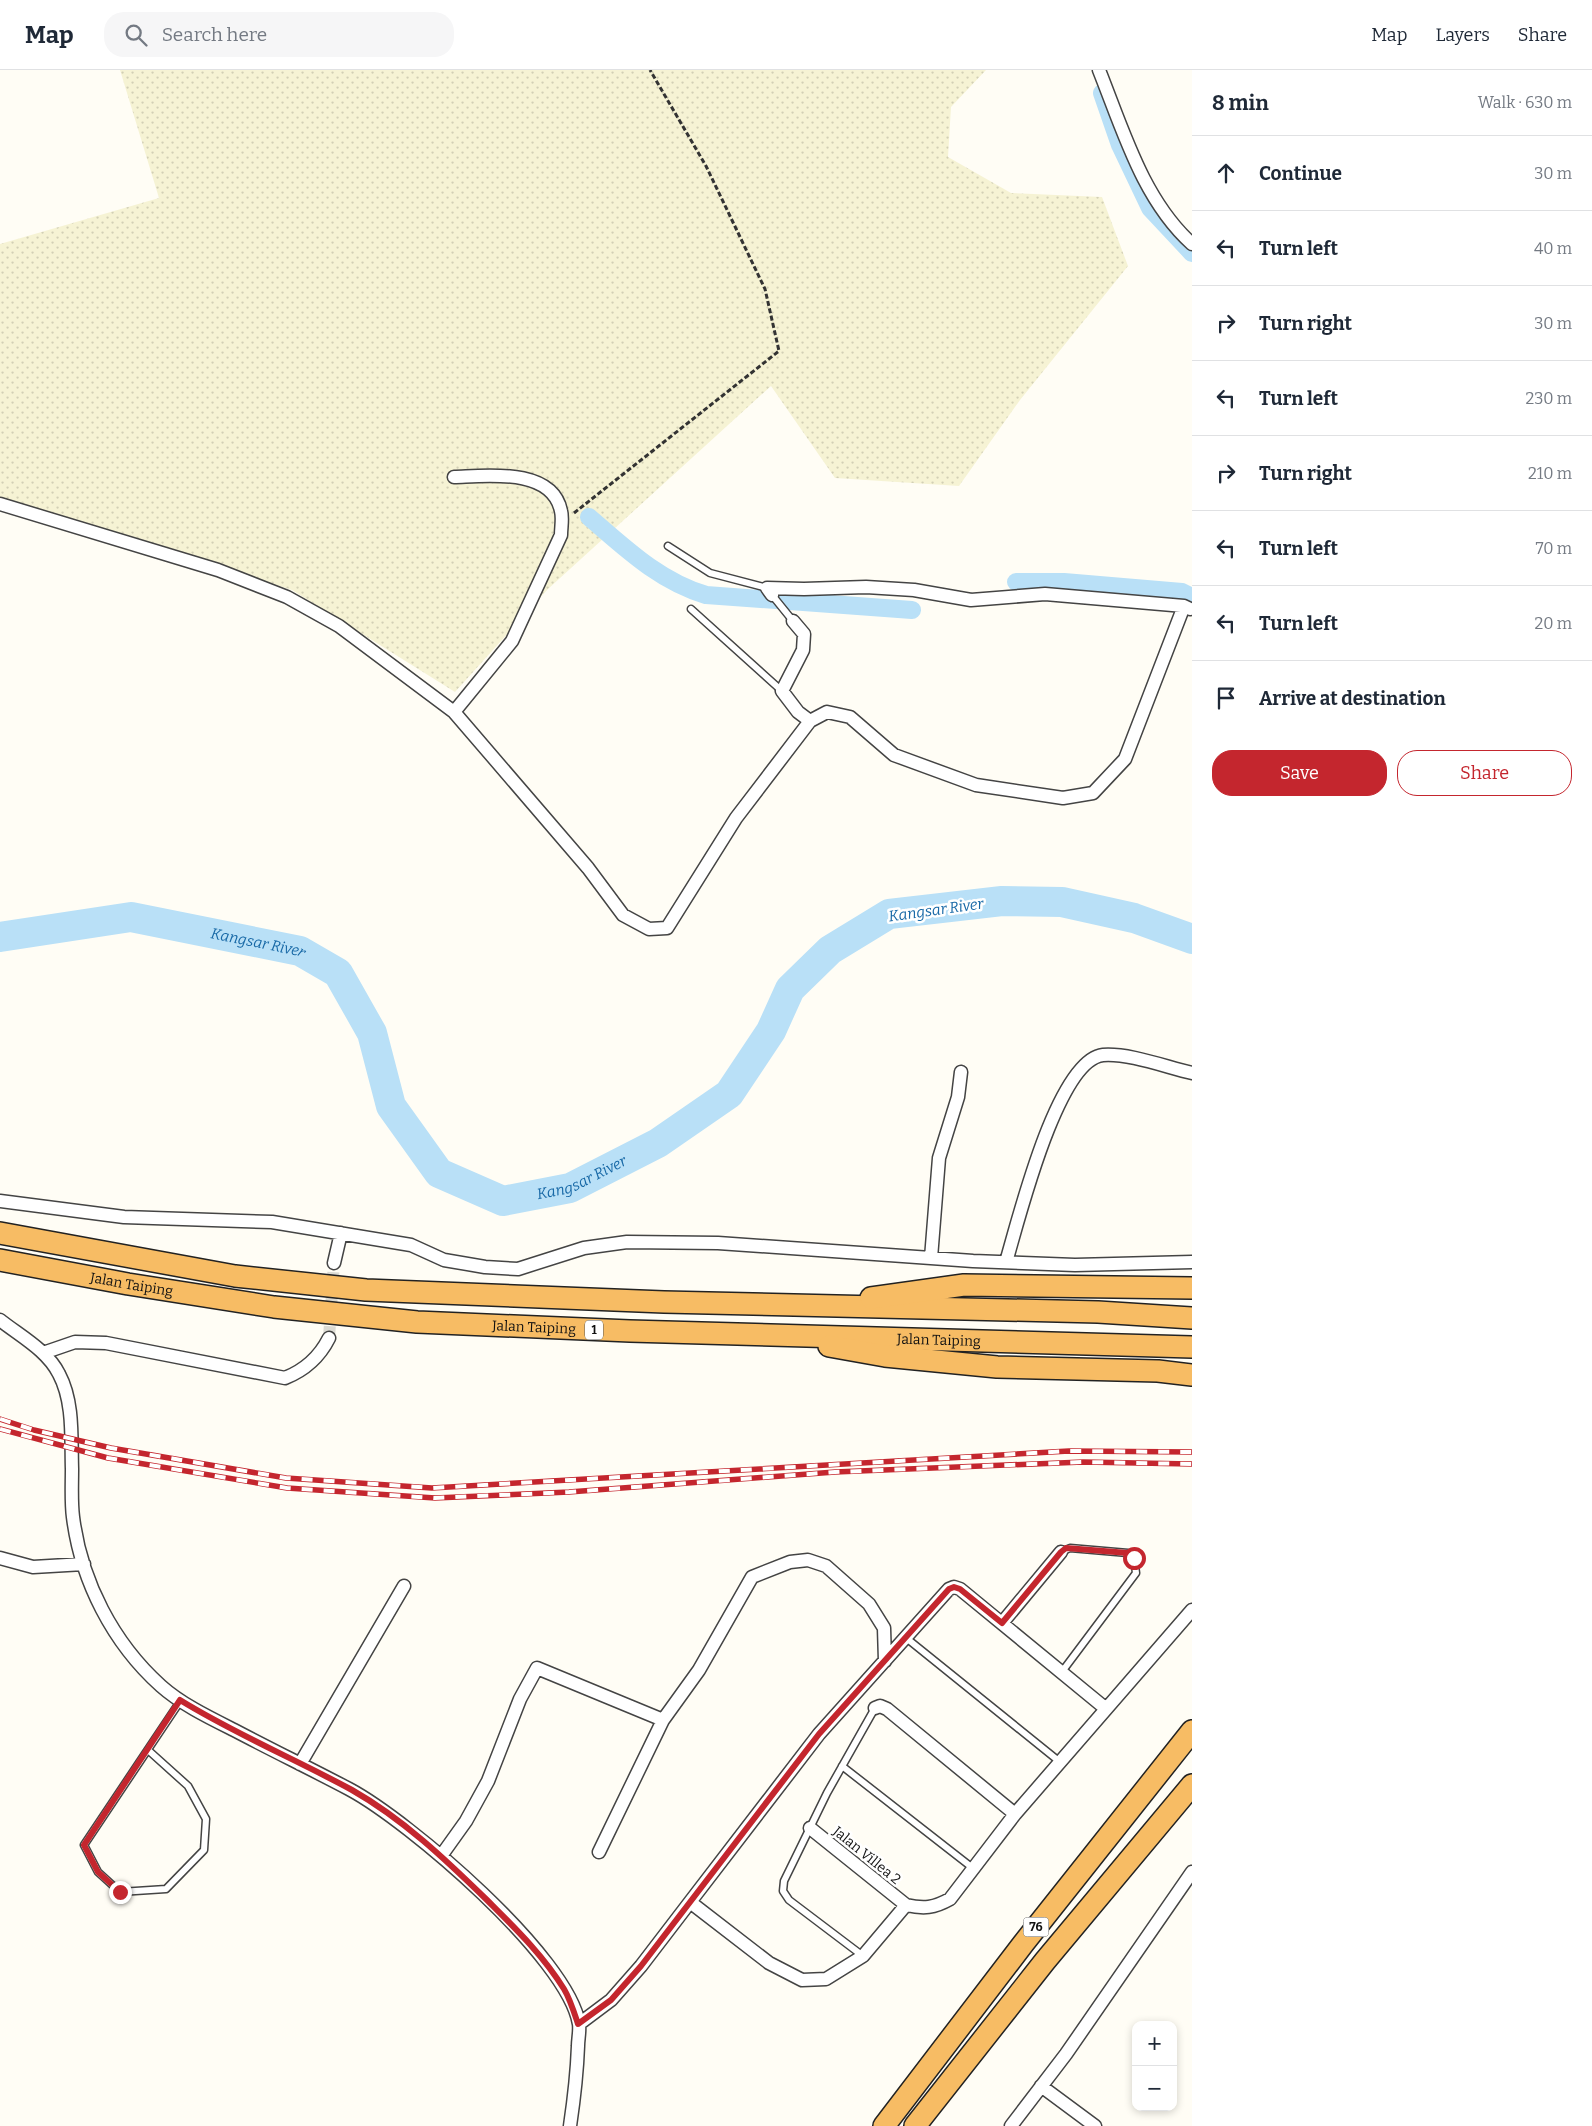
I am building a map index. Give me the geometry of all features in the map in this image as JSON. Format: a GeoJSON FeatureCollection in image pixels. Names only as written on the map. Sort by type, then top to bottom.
{"type":"FeatureCollection","features":[{"type":"Feature","properties":{"kind":"highway","name":"Jalan Taiping"},"geometry":{"type":"LineString","coordinates":[[0,1233],[235,1276],[366,1290],[664,1302],[1098,1312],[1192,1318]]}},
{"type":"Feature","properties":{"kind":"highway","name":"Jalan Taiping"},"geometry":{"type":"LineString","coordinates":[[0,1260],[128,1284],[274,1307],[417,1322],[630,1331],[1192,1347]]}},
{"type":"Feature","properties":{"kind":"highway"},"geometry":{"type":"LineString","coordinates":[[837,1305],[899,1293],[964,1286],[1169,1286],[1192,1288]]}},
{"type":"Feature","properties":{"kind":"highway"},"geometry":{"type":"LineString","coordinates":[[786,1335],[837,1348],[885,1356],[997,1367],[1158,1371],[1192,1375]]}},
{"type":"Feature","properties":{"kind":"highway","name":"76"},"geometry":{"type":"LineString","coordinates":[[884,2126],[1022,1944],[1192,1730]]}},
{"type":"Feature","properties":{"kind":"highway","name":"76"},"geometry":{"type":"LineString","coordinates":[[915,2126],[1045,1960],[1192,1785]]}},
{"type":"Feature","properties":{"kind":"street"},"geometry":{"type":"LineString","coordinates":[[1099,70],[1126,138],[1158,206],[1180,234],[1192,244]]}},
{"type":"Feature","properties":{"kind":"street"},"geometry":{"type":"LineString","coordinates":[[454,477],[510,475],[536,481],[552,494],[561,510],[561,535],[512,641],[454,712]]}},
{"type":"Feature","properties":{"kind":"street"},"geometry":{"type":"LineString","coordinates":[[0,504],[218,570],[287,597],[339,626],[454,712],[584,863],[623,915],[648,929],[667,928],[736,818],[810,721],[828,712],[850,717],[894,755],[976,785],[1026,794],[1063,798],[1093,793],[1125,759],[1188,608],[1045,594],[970,600],[914,590],[866,587],[769,591]]}},
{"type":"Feature","properties":{"kind":"street"},"geometry":{"type":"LineString","coordinates":[[793,620],[804,634],[803,650],[782,691],[798,712],[810,721]]}},
{"type":"Feature","properties":{"kind":"street"},"geometry":{"type":"LineString","coordinates":[[1006,1262],[1046,1132],[1066,1089],[1078,1070],[1088,1061],[1102,1055],[1124,1057],[1192,1074]]}},
{"type":"Feature","properties":{"kind":"street"},"geometry":{"type":"LineString","coordinates":[[931,1258],[942,1143],[958,1097],[961,1072]]}},
{"type":"Feature","properties":{"kind":"street"},"geometry":{"type":"LineString","coordinates":[[0,1201],[124,1218],[272,1222],[411,1245],[444,1260],[485,1267],[518,1269],[584,1248],[627,1242],[718,1243],[931,1258],[1074,1265],[1192,1262]]}},
{"type":"Feature","properties":{"kind":"street"},"geometry":{"type":"LineString","coordinates":[[334,1263],[340,1233]]}},
{"type":"Feature","properties":{"kind":"street"},"geometry":{"type":"LineString","coordinates":[[0,1320],[43,1354],[59,1374],[70,1405],[73,1518],[88,1581],[110,1625],[137,1661],[162,1687],[207,1716],[352,1791],[403,1823],[441,1856],[520,1932],[545,1961],[565,1990],[578,2024],[576,2088],[570,2126]]}},
{"type":"Feature","properties":{"kind":"street"},"geometry":{"type":"LineString","coordinates":[[43,1354],[75,1342],[106,1343],[284,1378],[298,1373],[310,1364],[321,1353],[329,1338]]}},
{"type":"Feature","properties":{"kind":"street"},"geometry":{"type":"LineString","coordinates":[[1002,1623],[1061,1552]]}},
{"type":"Feature","properties":{"kind":"street"},"geometry":{"type":"LineString","coordinates":[[0,1558],[33,1567],[84,1564]]}},
{"type":"Feature","properties":{"kind":"street"},"geometry":{"type":"LineString","coordinates":[[599,1852],[664,1720],[699,1670],[752,1577],[790,1562],[808,1560],[826,1566],[869,1604],[884,1628],[885,1661]]}},
{"type":"Feature","properties":{"kind":"street"},"geometry":{"type":"LineString","coordinates":[[300,1764],[404,1586]]}},
{"type":"Feature","properties":{"kind":"street"},"geometry":{"type":"LineString","coordinates":[[578,2024],[611,2000],[641,1966],[819,1734],[949,1589],[954,1587],[1002,1623],[1105,1708]]}},
{"type":"Feature","properties":{"kind":"street"},"geometry":{"type":"LineString","coordinates":[[690,1902],[769,1963],[802,1980],[826,1979],[862,1956],[906,1905],[923,1908],[937,1906],[950,1899],[1015,1814],[1192,1610]]}},
{"type":"Feature","properties":{"kind":"street"},"geometry":{"type":"LineString","coordinates":[[441,1856],[466,1821],[488,1781],[516,1708],[537,1668],[664,1720]]}},
{"type":"Feature","properties":{"kind":"street"},"geometry":{"type":"LineString","coordinates":[[875,1708],[880,1706],[887,1709],[1015,1814]]}},
{"type":"Feature","properties":{"kind":"street","name":"Jalan Villea 2"},"geometry":{"type":"LineString","coordinates":[[810,1828],[906,1905]]}},
{"type":"Feature","properties":{"kind":"street"},"geometry":{"type":"LineString","coordinates":[[1011,2126],[1072,2047],[1192,1872]]}},
{"type":"Feature","properties":{"kind":"street"},"geometry":{"type":"LineString","coordinates":[[1041,2086],[1095,2126]]}},
{"type":"Feature","properties":{"kind":"lane"},"geometry":{"type":"LineString","coordinates":[[668,546],[710,573],[769,591],[793,620]]}},
{"type":"Feature","properties":{"kind":"lane"},"geometry":{"type":"LineString","coordinates":[[691,609],[782,691]]}},
{"type":"Feature","properties":{"kind":"lane"},"geometry":{"type":"LineString","coordinates":[[1061,1552],[1070,1548],[1128,1553],[1134,1558],[1136,1573],[1061,1673]]}},
{"type":"Feature","properties":{"kind":"lane"},"geometry":{"type":"LineString","coordinates":[[905,1638],[1060,1762]]}},
{"type":"Feature","properties":{"kind":"lane"},"geometry":{"type":"LineString","coordinates":[[148,1750],[188,1786],[206,1819],[204,1850],[166,1889],[120,1892],[98,1872],[84,1845],[180,1700]]}},
{"type":"Feature","properties":{"kind":"lane"},"geometry":{"type":"LineString","coordinates":[[862,1956],[789,1900],[783,1891],[784,1881],[810,1828],[875,1708]]}},
{"type":"Feature","properties":{"kind":"lane"},"geometry":{"type":"LineString","coordinates":[[842,1766],[974,1869]]}},
{"type":"Feature","properties":{"kind":"path"},"geometry":{"type":"LineString","coordinates":[[561,522],[779,351],[765,289],[706,166],[650,70]]}},
{"type":"Feature","properties":{"kind":"shaded area"},"geometry":{"type":"Polygon","coordinates":[[[120,70],[986,70],[951,107],[948,157],[1011,193],[1102,197],[1128,266],[1020,400],[959,486],[835,478],[771,386],[548,589],[455,692],[292,590],[0,497],[0,244],[159,198],[120,70]]]}},
{"type":"Feature","properties":{"kind":"waterway"},"geometry":{"type":"LineString","coordinates":[[1102,93],[1120,145],[1150,208],[1192,253]]}},
{"type":"Feature","properties":{"kind":"waterway"},"geometry":{"type":"LineString","coordinates":[[589,517],[643,562],[673,581],[706,595],[912,610]]}},
{"type":"Feature","properties":{"kind":"waterway"},"geometry":{"type":"LineString","coordinates":[[1016,582],[1064,582],[1182,592],[1192,597]]}},
{"type":"Feature","properties":{"kind":"waterway","name":"Kangsar River"},"geometry":{"type":"LineString","coordinates":[[0,937],[131,917],[300,951],[338,973],[372,1033],[391,1106],[439,1173],[503,1201],[570,1188],[658,1143],[729,1094],[771,1031],[790,989],[830,950],[889,914],[1002,901],[1062,902],[1134,918],[1192,939]]}},
{"type":"Feature","properties":{"kind":"tunnel"},"geometry":{"type":"LineString","coordinates":[[329,1338],[334,1263]]}},
{"type":"Feature","properties":{"kind":"railway"},"geometry":{"type":"LineString","coordinates":[[0,1419],[34,1430],[111,1448],[286,1478],[432,1488],[1069,1451],[1192,1452]]}},
{"type":"Feature","properties":{"kind":"railway"},"geometry":{"type":"LineString","coordinates":[[0,1429],[108,1458],[287,1488],[435,1498],[569,1492],[835,1472],[1083,1462],[1192,1464]]}},
{"type":"Feature","properties":{"kind":"route"},"geometry":{"type":"LineString","coordinates":[[120,1892],[98,1872],[84,1845],[180,1700],[207,1716],[352,1791],[403,1823],[455,1868],[520,1932],[545,1961],[565,1990],[578,2024],[611,2000],[641,1966],[819,1734],[949,1589],[954,1587],[960,1589],[1002,1623],[1066,1548],[1128,1553],[1134,1558]]}}]}
